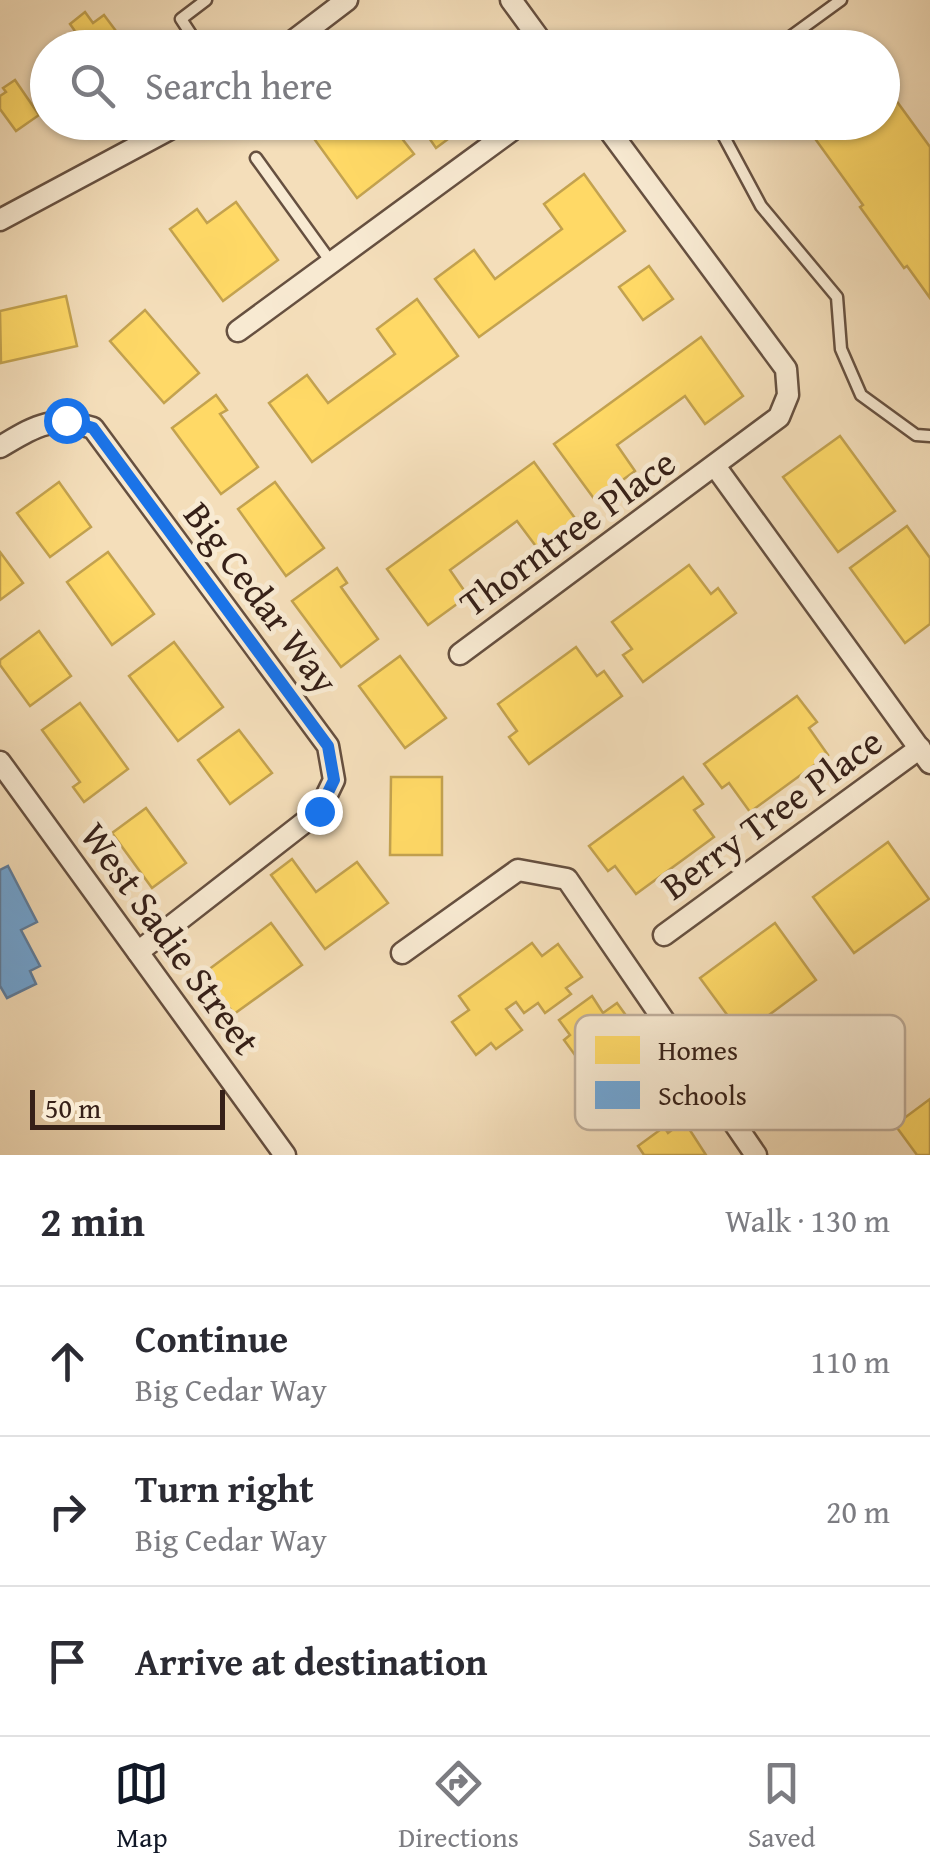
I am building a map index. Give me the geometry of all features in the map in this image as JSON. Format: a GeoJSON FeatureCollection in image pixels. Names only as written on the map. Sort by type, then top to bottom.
{"type":"FeatureCollection","features":[{"type":"Feature","properties":{"kind":"street"},"geometry":{"type":"LineString","coordinates":[[308,30],[347,0]]}},
{"type":"Feature","properties":{"kind":"street"},"geometry":{"type":"LineString","coordinates":[[511,0],[533,30]]}},
{"type":"Feature","properties":{"kind":"street"},"geometry":{"type":"LineString","coordinates":[[0,220],[149,140]]}},
{"type":"Feature","properties":{"kind":"street"},"geometry":{"type":"LineString","coordinates":[[238,331],[498,140]]}},
{"type":"Feature","properties":{"kind":"street","name":"Thorntree Place"},"geometry":{"type":"LineString","coordinates":[[460,654],[779,417],[788,395],[786,369],[616,140]]}},
{"type":"Feature","properties":{"kind":"street","name":"Big Cedar Way"},"geometry":{"type":"LineString","coordinates":[[0,446],[38,425],[66,420],[93,428],[328,746],[334,780],[319,811],[138,952]]}},
{"type":"Feature","properties":{"kind":"street"},"geometry":{"type":"LineString","coordinates":[[715,466],[925,756]]}},
{"type":"Feature","properties":{"kind":"street","name":"Berry Tree Place"},"geometry":{"type":"LineString","coordinates":[[664,934],[925,756]]}},
{"type":"Feature","properties":{"kind":"street","name":"West Sadie Street"},"geometry":{"type":"LineString","coordinates":[[0,762],[285,1155]]}},
{"type":"Feature","properties":{"kind":"street"},"geometry":{"type":"LineString","coordinates":[[402,953],[518,870],[567,879],[660,1015]]}},
{"type":"Feature","properties":{"kind":"street"},"geometry":{"type":"LineString","coordinates":[[739,1130],[756,1155]]}},
{"type":"Feature","properties":{"kind":"lane"},"geometry":{"type":"LineString","coordinates":[[188,30],[181,20],[206,0]]}},
{"type":"Feature","properties":{"kind":"lane"},"geometry":{"type":"LineString","coordinates":[[800,30],[841,0]]}},
{"type":"Feature","properties":{"kind":"lane"},"geometry":{"type":"LineString","coordinates":[[726,140],[761,206],[837,297],[841,349],[861,394],[916,435],[930,436]]}},
{"type":"Feature","properties":{"kind":"lane"},"geometry":{"type":"LineString","coordinates":[[256,158],[332,262]]}},
{"type":"Feature","properties":{"kind":"building: Homes"},"geometry":{"type":"Polygon","coordinates":[[[85,12],[93,23],[104,15],[115,30],[74,30],[70,24],[85,12]]]}},
{"type":"Feature","properties":{"kind":"building: Homes"},"geometry":{"type":"Polygon","coordinates":[[[15,80],[30,102],[30,121],[16,131],[0,109],[0,96],[6,92],[3,88],[15,80]]]}},
{"type":"Feature","properties":{"kind":"building: Homes"},"geometry":{"type":"Polygon","coordinates":[[[900,106],[930,147],[930,298],[860,207],[863,205],[816,140],[900,140],[900,106]]]}},
{"type":"Feature","properties":{"kind":"building: Homes"},"geometry":{"type":"Polygon","coordinates":[[[315,140],[403,140],[414,154],[357,198],[315,140]]]}},
{"type":"Feature","properties":{"kind":"building: Homes"},"geometry":{"type":"Polygon","coordinates":[[[430,140],[447,140],[436,148],[430,140]]]}},
{"type":"Feature","properties":{"kind":"building: Homes"},"geometry":{"type":"Polygon","coordinates":[[[584,174],[625,231],[479,337],[435,279],[474,250],[495,279],[562,229],[544,204],[584,174]]]}},
{"type":"Feature","properties":{"kind":"building: Homes"},"geometry":{"type":"Polygon","coordinates":[[[236,202],[278,260],[223,301],[170,229],[197,209],[207,223],[236,202]]]}},
{"type":"Feature","properties":{"kind":"building: Homes"},"geometry":{"type":"Polygon","coordinates":[[[649,266],[673,299],[643,320],[619,287],[649,266]]]}},
{"type":"Feature","properties":{"kind":"building: Homes"},"geometry":{"type":"Polygon","coordinates":[[[66,296],[77,346],[1,363],[0,311],[66,296]]]}},
{"type":"Feature","properties":{"kind":"building: Homes"},"geometry":{"type":"Polygon","coordinates":[[[417,299],[458,356],[312,462],[269,403],[307,375],[328,403],[395,354],[377,329],[417,299]]]}},
{"type":"Feature","properties":{"kind":"building: Homes"},"geometry":{"type":"Polygon","coordinates":[[[145,310],[199,373],[164,403],[110,341],[145,310]]]}},
{"type":"Feature","properties":{"kind":"building: Homes"},"geometry":{"type":"Polygon","coordinates":[[[701,337],[743,396],[705,424],[685,396],[617,445],[635,471],[595,500],[554,444],[701,337]]]}},
{"type":"Feature","properties":{"kind":"building: Homes"},"geometry":{"type":"Polygon","coordinates":[[[216,395],[227,410],[220,414],[258,467],[221,494],[172,428],[216,395]]]}},
{"type":"Feature","properties":{"kind":"building: Homes"},"geometry":{"type":"Polygon","coordinates":[[[840,436],[895,511],[838,552],[783,477],[840,436]]]}},
{"type":"Feature","properties":{"kind":"building: Homes"},"geometry":{"type":"Polygon","coordinates":[[[534,462],[577,521],[538,549],[517,521],[450,570],[468,596],[428,625],[387,569],[534,462]]]}},
{"type":"Feature","properties":{"kind":"building: Homes"},"geometry":{"type":"Polygon","coordinates":[[[59,482],[91,527],[50,557],[17,513],[59,482]]]}},
{"type":"Feature","properties":{"kind":"building: Homes"},"geometry":{"type":"Polygon","coordinates":[[[275,482],[324,548],[286,576],[238,509],[275,482]]]}},
{"type":"Feature","properties":{"kind":"building: Homes"},"geometry":{"type":"Polygon","coordinates":[[[907,526],[930,558],[930,624],[905,643],[850,568],[907,526]]]}},
{"type":"Feature","properties":{"kind":"building: Homes"},"geometry":{"type":"Polygon","coordinates":[[[0,552],[23,583],[0,600],[0,552]]]}},
{"type":"Feature","properties":{"kind":"building: Homes"},"geometry":{"type":"Polygon","coordinates":[[[108,552],[154,614],[112,645],[67,582],[108,552]]]}},
{"type":"Feature","properties":{"kind":"building: Homes"},"geometry":{"type":"Polygon","coordinates":[[[689,565],[711,594],[718,588],[736,613],[643,682],[623,655],[632,649],[612,622],[689,565]]]}},
{"type":"Feature","properties":{"kind":"building: Homes"},"geometry":{"type":"Polygon","coordinates":[[[337,568],[347,583],[341,587],[378,639],[341,667],[292,601],[337,568]]]}},
{"type":"Feature","properties":{"kind":"building: Homes"},"geometry":{"type":"Polygon","coordinates":[[[39,631],[71,676],[30,706],[0,660],[39,631]]]}},
{"type":"Feature","properties":{"kind":"building: Homes"},"geometry":{"type":"Polygon","coordinates":[[[174,642],[223,707],[178,741],[129,676],[174,642]]]}},
{"type":"Feature","properties":{"kind":"building: Homes"},"geometry":{"type":"Polygon","coordinates":[[[576,647],[597,676],[604,671],[622,696],[529,764],[509,737],[517,731],[498,704],[576,647]]]}},
{"type":"Feature","properties":{"kind":"building: Homes"},"geometry":{"type":"Polygon","coordinates":[[[400,656],[446,718],[405,748],[359,686],[400,656]]]}},
{"type":"Feature","properties":{"kind":"building: Homes"},"geometry":{"type":"Polygon","coordinates":[[[797,696],[817,722],[809,728],[828,755],[750,812],[729,783],[722,788],[704,764],[797,696]]]}},
{"type":"Feature","properties":{"kind":"building: Homes"},"geometry":{"type":"Polygon","coordinates":[[[80,703],[128,769],[84,802],[73,787],[80,782],[42,730],[80,703]]]}},
{"type":"Feature","properties":{"kind":"building: Homes"},"geometry":{"type":"Polygon","coordinates":[[[239,730],[272,773],[230,804],[198,760],[239,730]]]}},
{"type":"Feature","properties":{"kind":"building: Homes"},"geometry":{"type":"Polygon","coordinates":[[[391,777],[442,777],[442,855],[390,855],[391,777]]]}},
{"type":"Feature","properties":{"kind":"building: Homes"},"geometry":{"type":"Polygon","coordinates":[[[683,777],[703,804],[694,810],[714,837],[636,894],[615,866],[608,871],[589,846],[683,777]]]}},
{"type":"Feature","properties":{"kind":"building: Homes"},"geometry":{"type":"Polygon","coordinates":[[[146,808],[186,863],[152,888],[112,833],[146,808]]]}},
{"type":"Feature","properties":{"kind":"building: Homes"},"geometry":{"type":"Polygon","coordinates":[[[888,842],[929,899],[854,953],[813,897],[888,842]]]}},
{"type":"Feature","properties":{"kind":"building: Homes"},"geometry":{"type":"Polygon","coordinates":[[[292,859],[316,892],[357,862],[388,903],[325,949],[271,875],[292,859]]]}},
{"type":"Feature","properties":{"kind":"building: Homes"},"geometry":{"type":"Polygon","coordinates":[[[271,923],[302,965],[234,1014],[204,973],[271,923]]]}},
{"type":"Feature","properties":{"kind":"building: Homes"},"geometry":{"type":"Polygon","coordinates":[[[775,923],[816,980],[769,1015],[727,1015],[700,978],[775,923]]]}},
{"type":"Feature","properties":{"kind":"building: Homes"},"geometry":{"type":"Polygon","coordinates":[[[532,943],[542,956],[558,944],[582,977],[566,988],[571,994],[545,1013],[538,1003],[524,1013],[516,1002],[506,1009],[522,1030],[496,1049],[491,1043],[476,1055],[452,1022],[469,1010],[459,996],[532,943]]]}},
{"type":"Feature","properties":{"kind":"building: Homes"},"geometry":{"type":"Polygon","coordinates":[[[592,996],[603,1013],[617,1003],[626,1015],[575,1015],[575,1055],[564,1040],[570,1035],[559,1020],[592,996]]]}},
{"type":"Feature","properties":{"kind":"building: Homes"},"geometry":{"type":"Polygon","coordinates":[[[930,1099],[930,1155],[917,1155],[899,1130],[905,1130],[905,1118],[930,1099]]]}},
{"type":"Feature","properties":{"kind":"building: Homes"},"geometry":{"type":"Polygon","coordinates":[[[660,1130],[690,1130],[706,1155],[644,1155],[638,1146],[660,1130]]]}},
{"type":"Feature","properties":{"kind":"building: Schools"},"geometry":{"type":"Polygon","coordinates":[[[8,866],[37,922],[21,930],[40,966],[30,971],[36,984],[7,998],[0,986],[0,870],[8,866]]]}},
{"type":"Feature","properties":{"kind":"route"},"geometry":{"type":"LineString","coordinates":[[66,420],[93,428],[328,746],[334,780],[319,811]]}}]}
